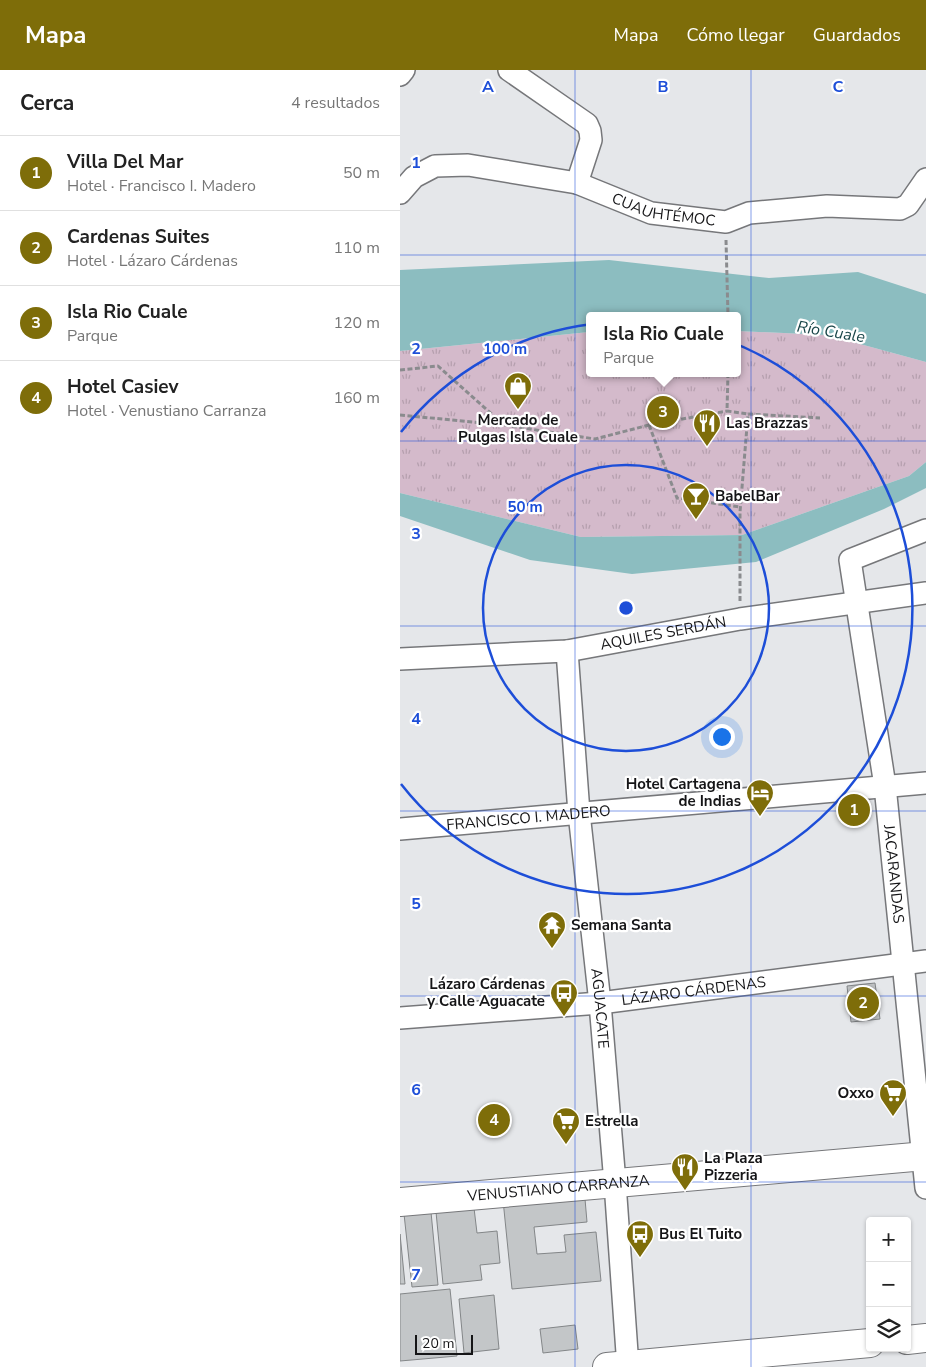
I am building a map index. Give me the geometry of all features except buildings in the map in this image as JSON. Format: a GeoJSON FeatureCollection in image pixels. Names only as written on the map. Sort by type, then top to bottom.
{"type":"FeatureCollection","features":[{"type":"Feature","properties":{"kind":"main road","name":"VENUSTIANO CARRANZA"},"geometry":{"type":"LineString","coordinates":[[400,1202],[924,1157]]}},
{"type":"Feature","properties":{"kind":"main road"},"geometry":{"type":"LineString","coordinates":[[911,1340],[926,1338]]}},
{"type":"Feature","properties":{"kind":"main road"},"geometry":{"type":"LineString","coordinates":[[621,1366],[866,1343]]}},
{"type":"Feature","properties":{"kind":"street"},"geometry":{"type":"LineString","coordinates":[[400,75],[404,70]]}},
{"type":"Feature","properties":{"kind":"street"},"geometry":{"type":"LineString","coordinates":[[509,70],[587,124],[591,140],[577,183]]}},
{"type":"Feature","properties":{"kind":"street","name":"CUAUHTÉMOC"},"geometry":{"type":"LineString","coordinates":[[400,193],[414,177],[436,166],[468,165],[577,183],[651,213],[726,222],[749,213],[827,206],[900,209],[908,204],[926,179]]}},
{"type":"Feature","properties":{"kind":"street","name":"JACARANDAS"},"geometry":{"type":"LineString","coordinates":[[926,530],[850,560],[885,786],[926,1188]]}},
{"type":"Feature","properties":{"kind":"street","name":"AQUILES SERDÁN"},"geometry":{"type":"LineString","coordinates":[[400,659],[567,651],[740,619],[926,593]]}},
{"type":"Feature","properties":{"kind":"street","name":"AGUACATE"},"geometry":{"type":"LineString","coordinates":[[567,651],[579,814],[600,1003],[614,1183],[621,1366]]}},
{"type":"Feature","properties":{"kind":"street","name":"FRANCISCO I. MADERO"},"geometry":{"type":"LineString","coordinates":[[400,829],[926,783]]}},
{"type":"Feature","properties":{"kind":"street","name":"LÁZARO CÁRDENAS"},"geometry":{"type":"LineString","coordinates":[[400,1018],[600,1003],[926,961]]}},
{"type":"Feature","properties":{"kind":"path"},"geometry":{"type":"LineString","coordinates":[[726,239],[728,312]]}},
{"type":"Feature","properties":{"kind":"path"},"geometry":{"type":"LineString","coordinates":[[400,370],[438,366],[504,425]]}},
{"type":"Feature","properties":{"kind":"path"},"geometry":{"type":"LineString","coordinates":[[727,411],[728,377]]}},
{"type":"Feature","properties":{"kind":"path"},"geometry":{"type":"LineString","coordinates":[[400,415],[504,425],[595,439],[649,425],[727,411],[820,418]]}},
{"type":"Feature","properties":{"kind":"path"},"geometry":{"type":"LineString","coordinates":[[740,575],[740,507],[748,414]]}},
{"type":"Feature","properties":{"kind":"path"},"geometry":{"type":"LineString","coordinates":[[649,425],[677,498],[740,507]]}},
{"type":"Feature","properties":{"kind":"green space"},"geometry":{"type":"Polygon","coordinates":[[[741,331],[827,335],[926,362],[926,462],[909,476],[742,535],[581,537],[400,493],[400,351],[586,332],[586,377],[741,377],[741,331]]]}},
{"type":"Feature","properties":{"kind":"water","name":"Río Cuale"},"geometry":{"type":"Polygon","coordinates":[[[609,260],[769,278],[858,272],[926,294],[926,362],[827,335],[741,331],[741,312],[586,312],[586,332],[400,351],[400,270],[609,260]]]}},
{"type":"Feature","properties":{"kind":"water"},"geometry":{"type":"Polygon","coordinates":[[[926,462],[926,488],[884,509],[756,562],[632,574],[530,560],[400,516],[400,493],[581,537],[742,535],[909,476],[926,462]]]}},
{"type":"Feature","properties":{"kind":"place","name":"Mercado de Pulgas Isla Cuale"},"geometry":{"type":"Point","coordinates":[518,410]}},
{"type":"Feature","properties":{"kind":"place","name":"Isla Rio Cuale"},"geometry":{"type":"Point","coordinates":[663,412]}},
{"type":"Feature","properties":{"kind":"place","name":"Las Brazzas"},"geometry":{"type":"Point","coordinates":[707,447]}},
{"type":"Feature","properties":{"kind":"place","name":"BabelBar"},"geometry":{"type":"Point","coordinates":[696,520]}},
{"type":"Feature","properties":{"kind":"place","name":"Villa Del Mar"},"geometry":{"type":"Point","coordinates":[854,810]}},
{"type":"Feature","properties":{"kind":"place","name":"Hotel Cartagena de Indias"},"geometry":{"type":"Point","coordinates":[760,817]}},
{"type":"Feature","properties":{"kind":"place","name":"Semana Santa"},"geometry":{"type":"Point","coordinates":[552,949]}},
{"type":"Feature","properties":{"kind":"place","name":"Cardenas Suites"},"geometry":{"type":"Point","coordinates":[863,1003]}},
{"type":"Feature","properties":{"kind":"place","name":"Lázaro Cárdenas y Calle Aguacate"},"geometry":{"type":"Point","coordinates":[564,1017]}},
{"type":"Feature","properties":{"kind":"place","name":"Oxxo"},"geometry":{"type":"Point","coordinates":[893,1117]}},
{"type":"Feature","properties":{"kind":"place","name":"Hotel Casiev"},"geometry":{"type":"Point","coordinates":[494,1120]}},
{"type":"Feature","properties":{"kind":"place","name":"Estrella"},"geometry":{"type":"Point","coordinates":[566,1145]}},
{"type":"Feature","properties":{"kind":"place","name":"La Plaza Pizzeria"},"geometry":{"type":"Point","coordinates":[685,1191]}},
{"type":"Feature","properties":{"kind":"place","name":"Bus El Tuito"},"geometry":{"type":"Point","coordinates":[640,1258]}}]}
